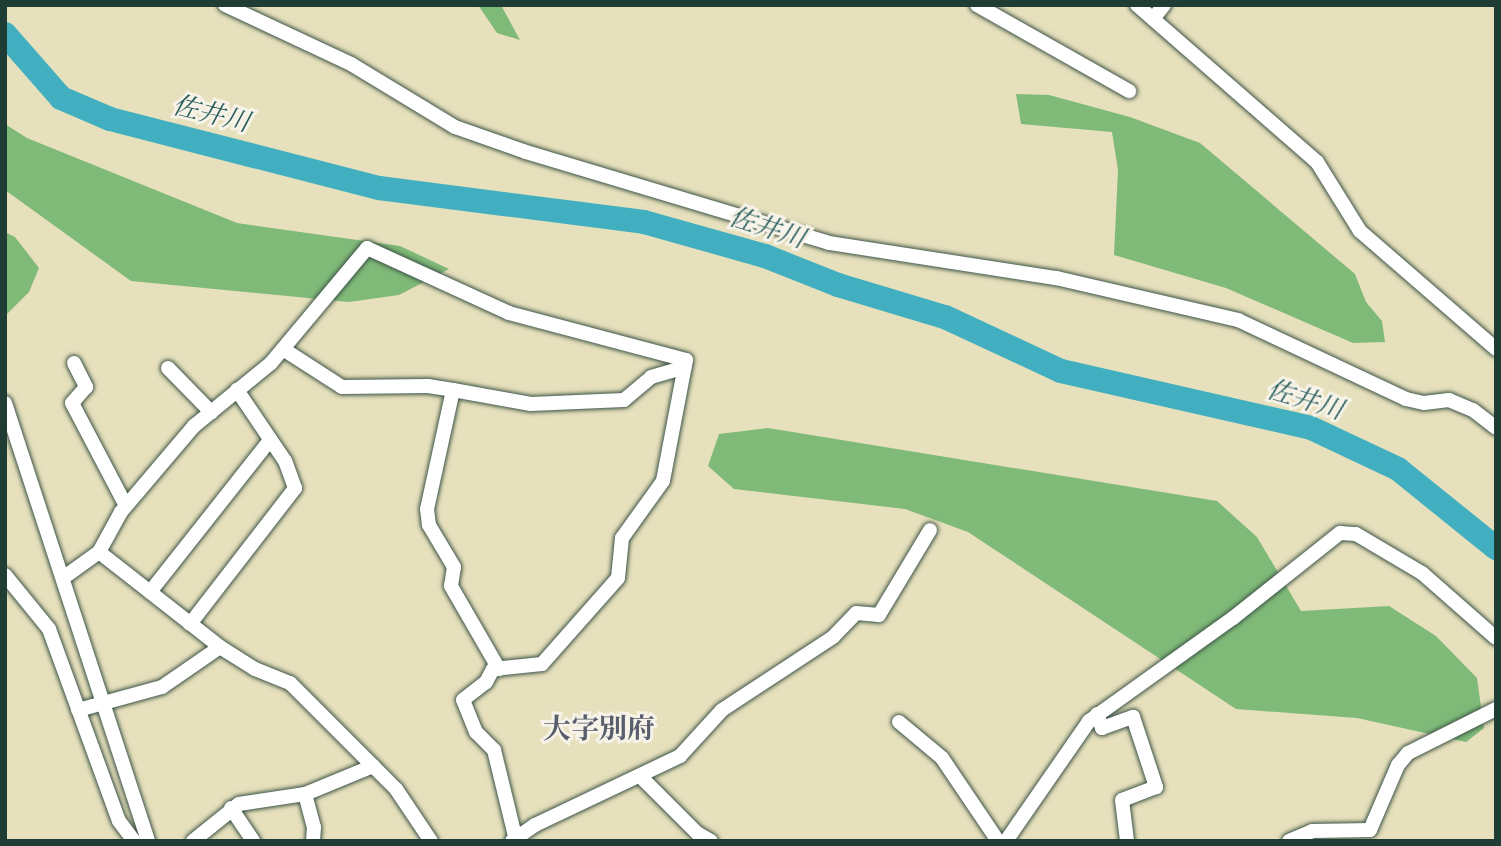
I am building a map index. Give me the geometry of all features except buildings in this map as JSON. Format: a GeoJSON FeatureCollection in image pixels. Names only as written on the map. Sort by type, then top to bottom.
{"type":"FeatureCollection","features":[{"type":"Feature","properties":{"kind":"street"},"geometry":{"type":"LineString","coordinates":[[225,5],[351,64],[455,127],[526,152],[829,243],[1056,278],[1238,320],[1406,399],[1424,403],[1448,400],[1473,410],[1496,428]]}},
{"type":"Feature","properties":{"kind":"street"},"geometry":{"type":"LineString","coordinates":[[977,5],[1129,91]]}},
{"type":"Feature","properties":{"kind":"street"},"geometry":{"type":"LineString","coordinates":[[1137,5],[1317,162],[1366,237],[1496,349]]}},
{"type":"Feature","properties":{"kind":"street"},"geometry":{"type":"LineString","coordinates":[[1153,19],[1164,5]]}},
{"type":"Feature","properties":{"kind":"street"},"geometry":{"type":"LineString","coordinates":[[63,578],[99,552],[126,506],[211,412],[284,349],[367,248],[509,313],[686,360],[663,481],[622,538],[618,578],[542,664],[493,669],[486,682],[463,701],[476,732],[494,750],[513,839],[642,778],[680,756],[722,710],[833,637],[856,613],[879,615],[930,530]]}},
{"type":"Feature","properties":{"kind":"street"},"geometry":{"type":"LineString","coordinates":[[284,349],[342,387],[428,386],[531,404],[624,400],[651,377],[685,367]]}},
{"type":"Feature","properties":{"kind":"street"},"geometry":{"type":"LineString","coordinates":[[74,363],[86,387],[72,403],[126,506]]}},
{"type":"Feature","properties":{"kind":"street"},"geometry":{"type":"LineString","coordinates":[[168,368],[211,412]]}},
{"type":"Feature","properties":{"kind":"street"},"geometry":{"type":"LineString","coordinates":[[190,624],[295,488],[270,440],[237,390]]}},
{"type":"Feature","properties":{"kind":"street"},"geometry":{"type":"LineString","coordinates":[[453,390],[427,509],[429,525],[454,567],[451,586],[499,669]]}},
{"type":"Feature","properties":{"kind":"street"},"geometry":{"type":"LineString","coordinates":[[5,403],[148,841]]}},
{"type":"Feature","properties":{"kind":"street"},"geometry":{"type":"LineString","coordinates":[[150,592],[270,440]]}},
{"type":"Feature","properties":{"kind":"street"},"geometry":{"type":"LineString","coordinates":[[1006,841],[1097,714],[1233,618],[1340,533],[1356,534],[1422,573],[1496,638]]}},
{"type":"Feature","properties":{"kind":"street"},"geometry":{"type":"LineString","coordinates":[[99,552],[220,647],[255,669],[290,683],[396,789],[431,841]]}},
{"type":"Feature","properties":{"kind":"street"},"geometry":{"type":"LineString","coordinates":[[5,575],[49,629],[119,821],[134,841]]}},
{"type":"Feature","properties":{"kind":"street"},"geometry":{"type":"LineString","coordinates":[[78,710],[162,687],[220,647]]}},
{"type":"Feature","properties":{"kind":"street"},"geometry":{"type":"LineString","coordinates":[[1289,841],[1312,831],[1370,830],[1398,765],[1408,753],[1496,709]]}},
{"type":"Feature","properties":{"kind":"street"},"geometry":{"type":"LineString","coordinates":[[1097,714],[1102,728],[1133,717],[1156,787],[1122,800],[1127,841]]}},
{"type":"Feature","properties":{"kind":"street"},"geometry":{"type":"LineString","coordinates":[[899,723],[942,758],[998,841]]}},
{"type":"Feature","properties":{"kind":"street"},"geometry":{"type":"LineString","coordinates":[[193,841],[231,808],[305,794],[373,766]]}},
{"type":"Feature","properties":{"kind":"street"},"geometry":{"type":"LineString","coordinates":[[642,778],[696,833],[710,841]]}},
{"type":"Feature","properties":{"kind":"street"},"geometry":{"type":"LineString","coordinates":[[305,794],[314,827],[313,841]]}},
{"type":"Feature","properties":{"kind":"street"},"geometry":{"type":"LineString","coordinates":[[231,808],[253,841]]}},
{"type":"Feature","properties":{"kind":"green space"},"geometry":{"type":"Polygon","coordinates":[[[478,5],[501,5],[520,40],[497,33],[478,5]]]}},
{"type":"Feature","properties":{"kind":"green space"},"geometry":{"type":"Polygon","coordinates":[[[1016,94],[1049,95],[1130,117],[1200,143],[1355,274],[1366,302],[1382,321],[1385,342],[1353,343],[1226,288],[1114,255],[1118,170],[1112,132],[1021,124],[1016,94]]]}},
{"type":"Feature","properties":{"kind":"green space"},"geometry":{"type":"Polygon","coordinates":[[[5,124],[27,138],[237,223],[400,246],[449,269],[399,295],[349,302],[131,281],[5,190],[5,124]]]}},
{"type":"Feature","properties":{"kind":"green space"},"geometry":{"type":"Polygon","coordinates":[[[5,232],[15,237],[39,268],[29,292],[5,316],[5,232]]]}},
{"type":"Feature","properties":{"kind":"green space"},"geometry":{"type":"Polygon","coordinates":[[[768,428],[1217,501],[1257,537],[1301,611],[1389,606],[1436,636],[1477,678],[1484,728],[1466,742],[1357,718],[1236,709],[968,532],[905,509],[734,489],[708,466],[719,434],[768,428]]]}},
{"type":"Feature","properties":{"kind":"waterway","name":"佐井川"},"geometry":{"type":"LineString","coordinates":[[5,34],[61,98],[110,119],[379,188],[644,222],[765,256],[838,285],[945,317],[1061,371],[1311,428],[1398,469],[1496,548]]}},
{"type":"Feature","properties":{"kind":"district","name":"大字別府"},"geometry":{"type":"Point","coordinates":[599,729]}}]}
